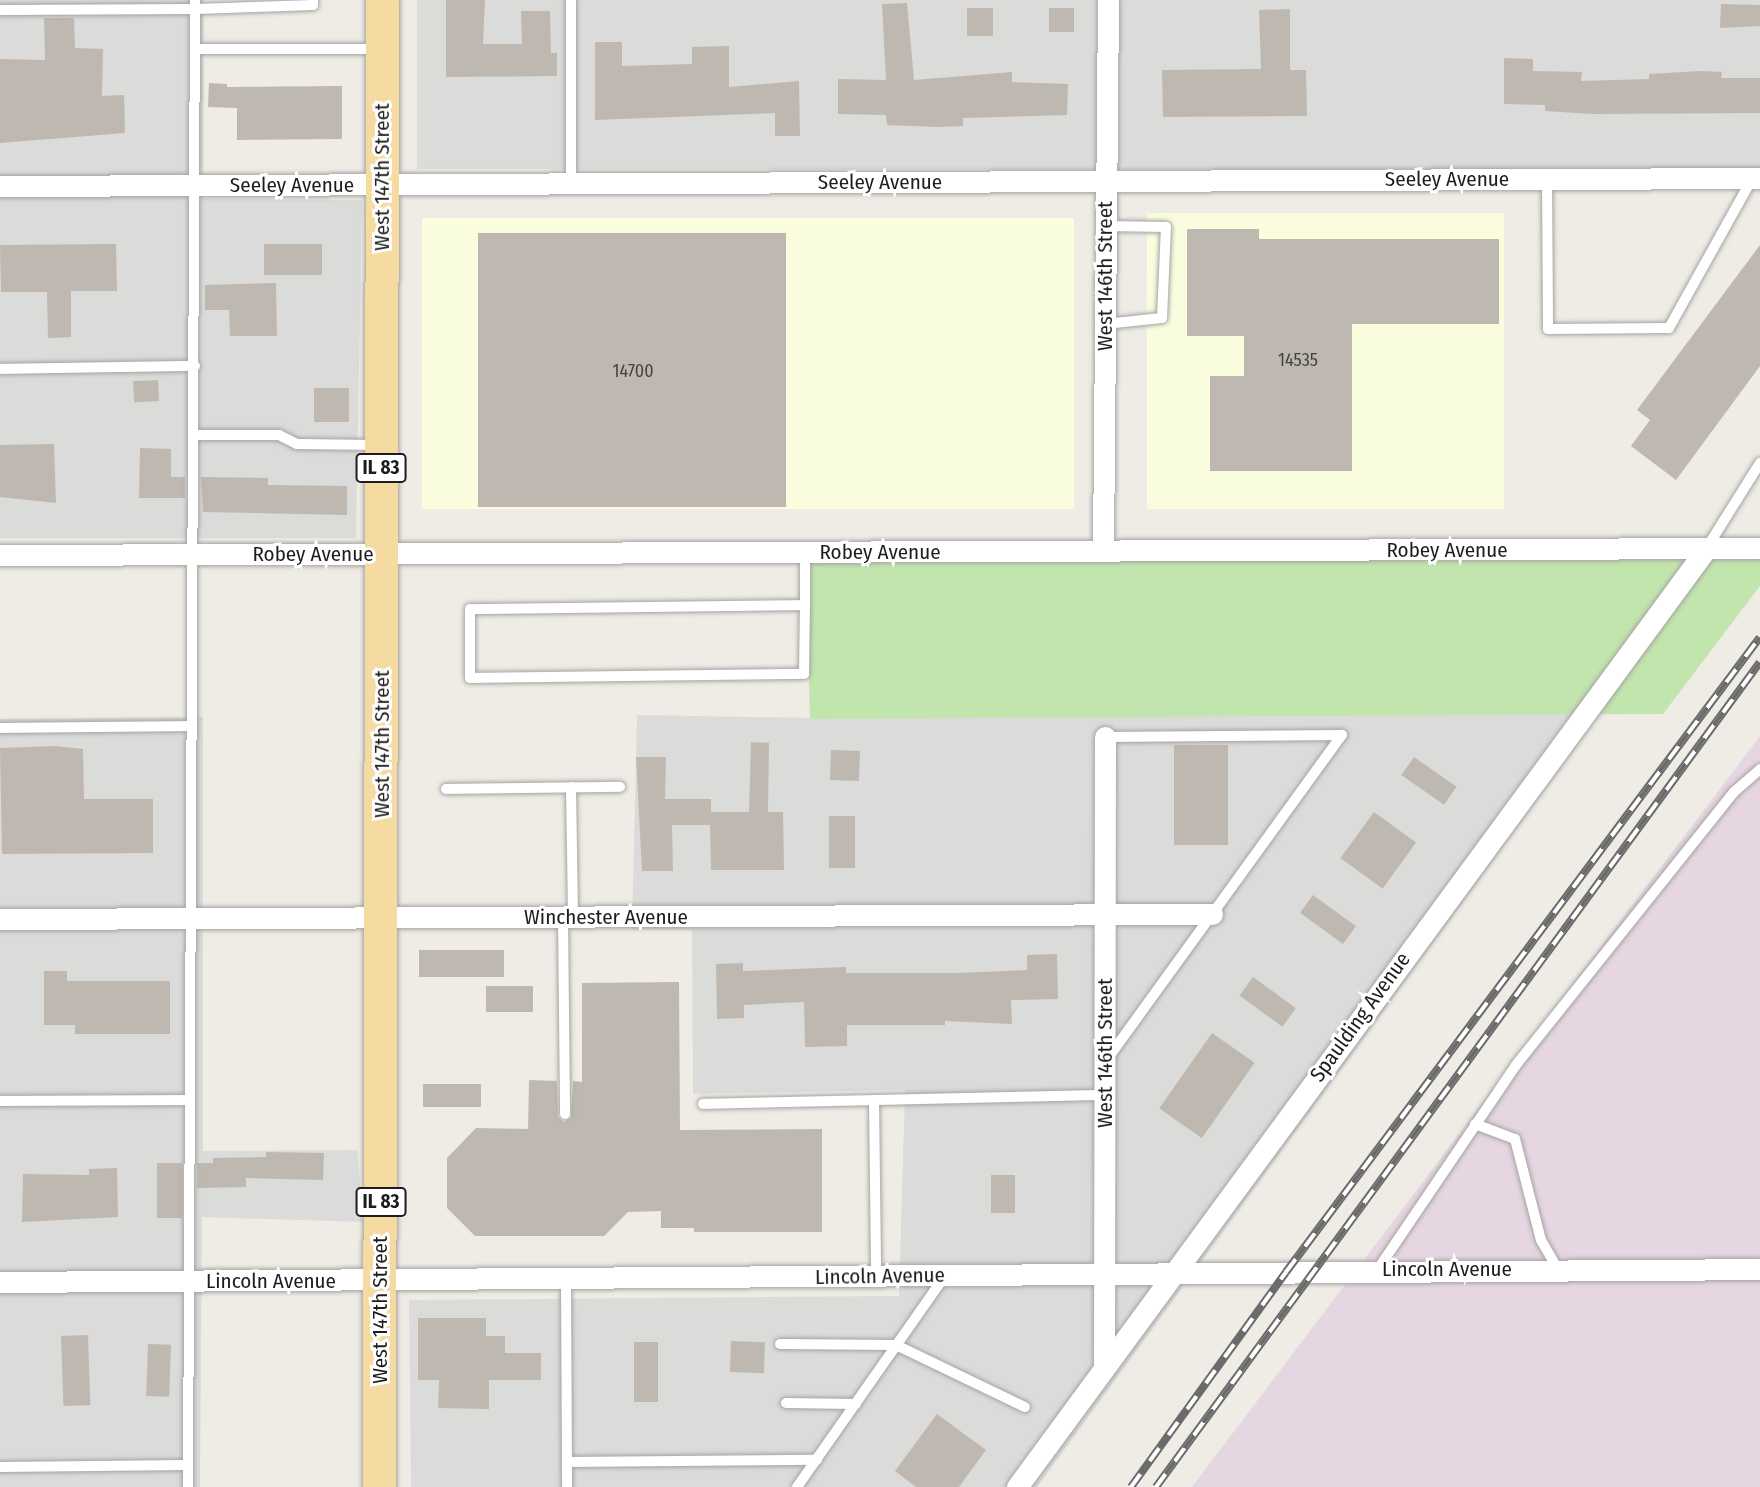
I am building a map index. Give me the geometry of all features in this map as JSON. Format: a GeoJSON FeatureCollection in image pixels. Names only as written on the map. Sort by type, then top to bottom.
{"type":"FeatureCollection","features":[{"type":"Feature","properties":{"kind":"main road","name":"West 147th Street"},"geometry":{"type":"LineString","coordinates":[[379,1487],[383,0]]}},
{"type":"Feature","properties":{"kind":"street","name":"West 146th Street"},"geometry":{"type":"LineString","coordinates":[[1103,551],[1108,0]]}},
{"type":"Feature","properties":{"kind":"street","name":"Seeley Avenue"},"geometry":{"type":"LineString","coordinates":[[0,186],[1756,178]]}},
{"type":"Feature","properties":{"kind":"street","name":"Robey Avenue"},"geometry":{"type":"LineString","coordinates":[[0,555],[1760,548]]}},
{"type":"Feature","properties":{"kind":"street","name":"Spaulding Avenue"},"geometry":{"type":"LineString","coordinates":[[1017,1487],[1171,1273],[1706,549]]}},
{"type":"Feature","properties":{"kind":"street","name":"West 146th Street"},"geometry":{"type":"LineString","coordinates":[[1104,1368],[1105,737]]}},
{"type":"Feature","properties":{"kind":"street","name":"Winchester Avenue"},"geometry":{"type":"LineString","coordinates":[[0,919],[1212,914]]}},
{"type":"Feature","properties":{"kind":"street","name":"Lincoln Avenue"},"geometry":{"type":"LineString","coordinates":[[0,1282],[945,1276],[1378,1269],[1760,1269]]}},
{"type":"Feature","properties":{"kind":"lane"},"geometry":{"type":"LineString","coordinates":[[0,10],[313,5],[313,0]]}},
{"type":"Feature","properties":{"kind":"lane"},"geometry":{"type":"LineString","coordinates":[[570,0],[570,184]]}},
{"type":"Feature","properties":{"kind":"lane"},"geometry":{"type":"LineString","coordinates":[[188,1487],[195,5]]}},
{"type":"Feature","properties":{"kind":"lane"},"geometry":{"type":"LineString","coordinates":[[195,49],[382,49]]}},
{"type":"Feature","properties":{"kind":"lane"},"geometry":{"type":"LineString","coordinates":[[1547,179],[1548,329],[1669,328],[1756,178]]}},
{"type":"Feature","properties":{"kind":"lane"},"geometry":{"type":"LineString","coordinates":[[1105,324],[1162,318],[1166,227],[1106,226]]}},
{"type":"Feature","properties":{"kind":"lane"},"geometry":{"type":"LineString","coordinates":[[0,369],[195,366]]}},
{"type":"Feature","properties":{"kind":"lane"},"geometry":{"type":"LineString","coordinates":[[194,435],[279,435],[297,444],[381,444]]}},
{"type":"Feature","properties":{"kind":"lane"},"geometry":{"type":"LineString","coordinates":[[1706,549],[1760,463]]}},
{"type":"Feature","properties":{"kind":"lane"},"geometry":{"type":"LineString","coordinates":[[805,552],[805,605],[804,674],[470,678],[470,609],[805,605]]}},
{"type":"Feature","properties":{"kind":"lane"},"geometry":{"type":"LineString","coordinates":[[0,728],[192,726]]}},
{"type":"Feature","properties":{"kind":"lane"},"geometry":{"type":"LineString","coordinates":[[1105,737],[1342,735],[1105,1063]]}},
{"type":"Feature","properties":{"kind":"lane"},"geometry":{"type":"LineString","coordinates":[[1378,1269],[1475,1124],[1611,942],[1734,792],[1760,769]]}},
{"type":"Feature","properties":{"kind":"lane"},"geometry":{"type":"LineString","coordinates":[[565,1114],[570,787]]}},
{"type":"Feature","properties":{"kind":"lane"},"geometry":{"type":"LineString","coordinates":[[446,789],[620,787]]}},
{"type":"Feature","properties":{"kind":"lane"},"geometry":{"type":"LineString","coordinates":[[703,1104],[1105,1095]]}},
{"type":"Feature","properties":{"kind":"lane"},"geometry":{"type":"LineString","coordinates":[[0,1101],[190,1100]]}},
{"type":"Feature","properties":{"kind":"lane"},"geometry":{"type":"LineString","coordinates":[[874,1100],[876,1276]]}},
{"type":"Feature","properties":{"kind":"lane"},"geometry":{"type":"LineString","coordinates":[[1475,1124],[1515,1139],[1541,1240],[1558,1269]]}},
{"type":"Feature","properties":{"kind":"lane"},"geometry":{"type":"LineString","coordinates":[[797,1487],[945,1276]]}},
{"type":"Feature","properties":{"kind":"lane"},"geometry":{"type":"LineString","coordinates":[[566,1279],[567,1487]]}},
{"type":"Feature","properties":{"kind":"lane"},"geometry":{"type":"LineString","coordinates":[[780,1344],[896,1345],[1025,1407]]}},
{"type":"Feature","properties":{"kind":"lane"},"geometry":{"type":"LineString","coordinates":[[786,1403],[856,1404]]}},
{"type":"Feature","properties":{"kind":"lane"},"geometry":{"type":"LineString","coordinates":[[567,1462],[817,1460]]}},
{"type":"Feature","properties":{"kind":"lane"},"geometry":{"type":"LineString","coordinates":[[0,1466],[188,1465]]}},
{"type":"Feature","properties":{"kind":"shaded area"},"geometry":{"type":"Polygon","coordinates":[[[0,0],[203,0],[203,199],[362,200],[356,538],[0,538],[0,0]]]}},
{"type":"Feature","properties":{"kind":"shaded area"},"geometry":{"type":"Polygon","coordinates":[[[417,0],[1760,0],[1760,169],[417,169],[417,0]]]}},
{"type":"Feature","properties":{"kind":"shaded area"},"geometry":{"type":"Polygon","coordinates":[[[1147,213],[1504,213],[1504,509],[1147,509],[1147,213]]]}},
{"type":"Feature","properties":{"kind":"shaded area"},"geometry":{"type":"Polygon","coordinates":[[[422,218],[1074,218],[1074,509],[422,509],[422,218]]]}},
{"type":"Feature","properties":{"kind":"shaded area"},"geometry":{"type":"Polygon","coordinates":[[[1600,714],[1037,1487],[411,1487],[409,1300],[899,1296],[905,1090],[693,1094],[692,930],[632,930],[637,715],[815,718],[1600,714]]]}},
{"type":"Feature","properties":{"kind":"shaded area"},"geometry":{"type":"Polygon","coordinates":[[[203,717],[203,1151],[357,1150],[363,1222],[202,1217],[200,1487],[0,1487],[0,719],[203,717]]]}},
{"type":"Feature","properties":{"kind":"shaded area"},"geometry":{"type":"Polygon","coordinates":[[[1760,736],[1760,1487],[1192,1487],[1760,736]]]}},
{"type":"Feature","properties":{"kind":"green space"},"geometry":{"type":"Polygon","coordinates":[[[1760,548],[1760,586],[1663,714],[810,719],[805,552],[1760,548]]]}},
{"type":"Feature","properties":{"kind":"building"},"geometry":{"type":"Polygon","coordinates":[[[446,0],[485,0],[483,44],[522,44],[521,11],[550,11],[551,53],[557,53],[557,76],[446,77],[446,0]]]}},
{"type":"Feature","properties":{"kind":"building"},"geometry":{"type":"Polygon","coordinates":[[[907,3],[914,80],[1012,72],[1012,82],[1068,84],[1067,115],[963,118],[963,126],[937,127],[887,125],[886,115],[838,114],[838,79],[886,80],[882,4],[907,3]]]}},
{"type":"Feature","properties":{"kind":"building"},"geometry":{"type":"Polygon","coordinates":[[[1721,4],[1760,5],[1760,26],[1720,28],[1721,4]]]}},
{"type":"Feature","properties":{"kind":"building"},"geometry":{"type":"Polygon","coordinates":[[[967,8],[993,8],[993,36],[967,36],[967,8]]]}},
{"type":"Feature","properties":{"kind":"building"},"geometry":{"type":"Polygon","coordinates":[[[1049,8],[1074,8],[1074,32],[1049,32],[1049,8]]]}},
{"type":"Feature","properties":{"kind":"building"},"geometry":{"type":"Polygon","coordinates":[[[1290,9],[1290,70],[1306,70],[1307,116],[1163,117],[1162,70],[1261,69],[1259,10],[1290,9]]]}},
{"type":"Feature","properties":{"kind":"building"},"geometry":{"type":"Polygon","coordinates":[[[44,18],[74,18],[75,48],[103,49],[102,96],[124,95],[125,133],[0,143],[0,59],[45,60],[44,18]]]}},
{"type":"Feature","properties":{"kind":"building"},"geometry":{"type":"Polygon","coordinates":[[[595,42],[622,42],[622,66],[692,64],[692,47],[729,46],[729,87],[799,81],[800,136],[775,136],[775,113],[595,120],[595,42]]]}},
{"type":"Feature","properties":{"kind":"building"},"geometry":{"type":"Polygon","coordinates":[[[1504,58],[1533,59],[1533,71],[1582,72],[1581,81],[1649,79],[1649,74],[1701,71],[1722,72],[1721,78],[1760,78],[1760,113],[1592,114],[1545,111],[1545,105],[1504,104],[1504,58]]]}},
{"type":"Feature","properties":{"kind":"building"},"geometry":{"type":"Polygon","coordinates":[[[209,83],[227,84],[227,87],[342,86],[342,139],[237,140],[237,108],[208,107],[209,83]]]}},
{"type":"Feature","properties":{"kind":"building"},"geometry":{"type":"Polygon","coordinates":[[[1187,229],[1259,229],[1259,239],[1499,239],[1499,324],[1352,324],[1352,471],[1210,471],[1210,376],[1244,376],[1244,336],[1187,336],[1187,229]]]}},
{"type":"Feature","properties":{"kind":"building"},"geometry":{"type":"Polygon","coordinates":[[[478,233],[786,233],[786,507],[478,507],[478,233]]]}},
{"type":"Feature","properties":{"kind":"building"},"geometry":{"type":"Polygon","coordinates":[[[116,244],[117,291],[71,291],[71,337],[48,338],[47,292],[1,292],[0,245],[116,244]]]}},
{"type":"Feature","properties":{"kind":"building"},"geometry":{"type":"Polygon","coordinates":[[[264,244],[322,244],[322,275],[264,275],[264,244]]]}},
{"type":"Feature","properties":{"kind":"building"},"geometry":{"type":"Polygon","coordinates":[[[1760,245],[1760,366],[1676,480],[1631,446],[1650,420],[1637,410],[1760,245]]]}},
{"type":"Feature","properties":{"kind":"building"},"geometry":{"type":"Polygon","coordinates":[[[276,283],[277,336],[230,336],[229,310],[205,310],[205,285],[276,283]]]}},
{"type":"Feature","properties":{"kind":"building"},"geometry":{"type":"Polygon","coordinates":[[[158,380],[159,401],[134,402],[133,381],[158,380]]]}},
{"type":"Feature","properties":{"kind":"building"},"geometry":{"type":"Polygon","coordinates":[[[314,388],[349,388],[349,422],[314,422],[314,388]]]}},
{"type":"Feature","properties":{"kind":"building"},"geometry":{"type":"Polygon","coordinates":[[[54,444],[56,503],[0,497],[0,445],[54,444]]]}},
{"type":"Feature","properties":{"kind":"building"},"geometry":{"type":"Polygon","coordinates":[[[140,448],[171,449],[171,477],[185,477],[185,498],[139,498],[140,448]]]}},
{"type":"Feature","properties":{"kind":"building"},"geometry":{"type":"Polygon","coordinates":[[[201,477],[268,478],[268,485],[347,486],[347,515],[203,512],[201,477]]]}},
{"type":"Feature","properties":{"kind":"building"},"geometry":{"type":"Polygon","coordinates":[[[751,742],[769,743],[768,812],[783,812],[784,870],[711,870],[710,825],[672,825],[673,871],[642,871],[636,757],[666,757],[665,799],[711,799],[711,812],[749,812],[751,742]]]}},
{"type":"Feature","properties":{"kind":"building"},"geometry":{"type":"Polygon","coordinates":[[[1174,745],[1228,745],[1228,845],[1174,845],[1174,745]]]}},
{"type":"Feature","properties":{"kind":"building"},"geometry":{"type":"Polygon","coordinates":[[[55,746],[83,749],[84,799],[153,799],[153,853],[2,854],[0,748],[55,746]]]}},
{"type":"Feature","properties":{"kind":"building"},"geometry":{"type":"Polygon","coordinates":[[[831,750],[860,751],[859,781],[830,780],[831,750]]]}},
{"type":"Feature","properties":{"kind":"building"},"geometry":{"type":"Polygon","coordinates":[[[1414,757],[1457,787],[1444,805],[1401,775],[1414,757]]]}},
{"type":"Feature","properties":{"kind":"building"},"geometry":{"type":"Polygon","coordinates":[[[1374,812],[1416,843],[1383,889],[1340,858],[1374,812]]]}},
{"type":"Feature","properties":{"kind":"building"},"geometry":{"type":"Polygon","coordinates":[[[829,816],[855,816],[855,868],[829,868],[829,816]]]}},
{"type":"Feature","properties":{"kind":"building"},"geometry":{"type":"Polygon","coordinates":[[[1313,895],[1356,926],[1343,944],[1300,913],[1313,895]]]}},
{"type":"Feature","properties":{"kind":"building"},"geometry":{"type":"Polygon","coordinates":[[[419,950],[504,950],[504,977],[419,977],[419,950]]]}},
{"type":"Feature","properties":{"kind":"building"},"geometry":{"type":"Polygon","coordinates":[[[1057,954],[1058,999],[1011,1000],[1012,1024],[945,1021],[945,1025],[847,1025],[847,1046],[805,1047],[804,1002],[744,1005],[744,1018],[717,1019],[716,964],[743,963],[743,971],[846,967],[846,973],[958,973],[1027,970],[1027,955],[1057,954]]]}},
{"type":"Feature","properties":{"kind":"building"},"geometry":{"type":"Polygon","coordinates":[[[44,971],[67,971],[67,981],[170,981],[170,1034],[75,1034],[75,1025],[44,1025],[44,971]]]}},
{"type":"Feature","properties":{"kind":"building"},"geometry":{"type":"Polygon","coordinates":[[[1253,977],[1296,1008],[1282,1027],[1239,996],[1253,977]]]}},
{"type":"Feature","properties":{"kind":"building"},"geometry":{"type":"Polygon","coordinates":[[[679,982],[680,1130],[822,1129],[822,1232],[694,1232],[694,1228],[661,1228],[661,1211],[628,1212],[604,1236],[475,1236],[447,1208],[447,1158],[476,1128],[528,1129],[529,1080],[557,1081],[558,1117],[564,1122],[571,1118],[573,1081],[582,1082],[582,983],[679,982]]]}},
{"type":"Feature","properties":{"kind":"building"},"geometry":{"type":"Polygon","coordinates":[[[486,986],[533,986],[533,1012],[486,1012],[486,986]]]}},
{"type":"Feature","properties":{"kind":"building"},"geometry":{"type":"Polygon","coordinates":[[[1212,1033],[1255,1063],[1202,1138],[1159,1108],[1212,1033]]]}},
{"type":"Feature","properties":{"kind":"building"},"geometry":{"type":"Polygon","coordinates":[[[423,1084],[481,1084],[481,1107],[423,1107],[423,1084]]]}},
{"type":"Feature","properties":{"kind":"building"},"geometry":{"type":"Polygon","coordinates":[[[266,1152],[324,1153],[323,1180],[246,1178],[246,1187],[197,1188],[197,1163],[213,1163],[213,1158],[266,1157],[266,1152]]]}},
{"type":"Feature","properties":{"kind":"building"},"geometry":{"type":"Polygon","coordinates":[[[157,1163],[182,1163],[182,1218],[157,1218],[157,1163]]]}},
{"type":"Feature","properties":{"kind":"building"},"geometry":{"type":"Polygon","coordinates":[[[117,1168],[118,1217],[22,1222],[23,1174],[89,1175],[89,1169],[117,1168]]]}},
{"type":"Feature","properties":{"kind":"building"},"geometry":{"type":"Polygon","coordinates":[[[991,1175],[1015,1175],[1015,1213],[991,1213],[991,1175]]]}},
{"type":"Feature","properties":{"kind":"building"},"geometry":{"type":"Polygon","coordinates":[[[418,1318],[486,1318],[486,1336],[505,1336],[505,1353],[541,1353],[541,1380],[489,1380],[489,1409],[438,1408],[439,1380],[418,1380],[418,1318]]]}},
{"type":"Feature","properties":{"kind":"building"},"geometry":{"type":"Polygon","coordinates":[[[88,1335],[90,1405],[63,1406],[61,1336],[88,1335]]]}},
{"type":"Feature","properties":{"kind":"building"},"geometry":{"type":"Polygon","coordinates":[[[731,1341],[765,1342],[764,1373],[730,1372],[731,1341]]]}},
{"type":"Feature","properties":{"kind":"building"},"geometry":{"type":"Polygon","coordinates":[[[634,1342],[658,1342],[658,1402],[634,1402],[634,1342]]]}},
{"type":"Feature","properties":{"kind":"building"},"geometry":{"type":"Polygon","coordinates":[[[148,1344],[171,1345],[169,1397],[146,1396],[148,1344]]]}},
{"type":"Feature","properties":{"kind":"building"},"geometry":{"type":"Polygon","coordinates":[[[937,1414],[986,1450],[959,1487],[916,1487],[895,1471],[937,1414]]]}},
{"type":"Feature","properties":{"kind":"railway"},"geometry":{"type":"LineString","coordinates":[[1131,1487],[1286,1272],[1760,637]]}},
{"type":"Feature","properties":{"kind":"railway"},"geometry":{"type":"LineString","coordinates":[[1156,1487],[1760,662]]}}]}
